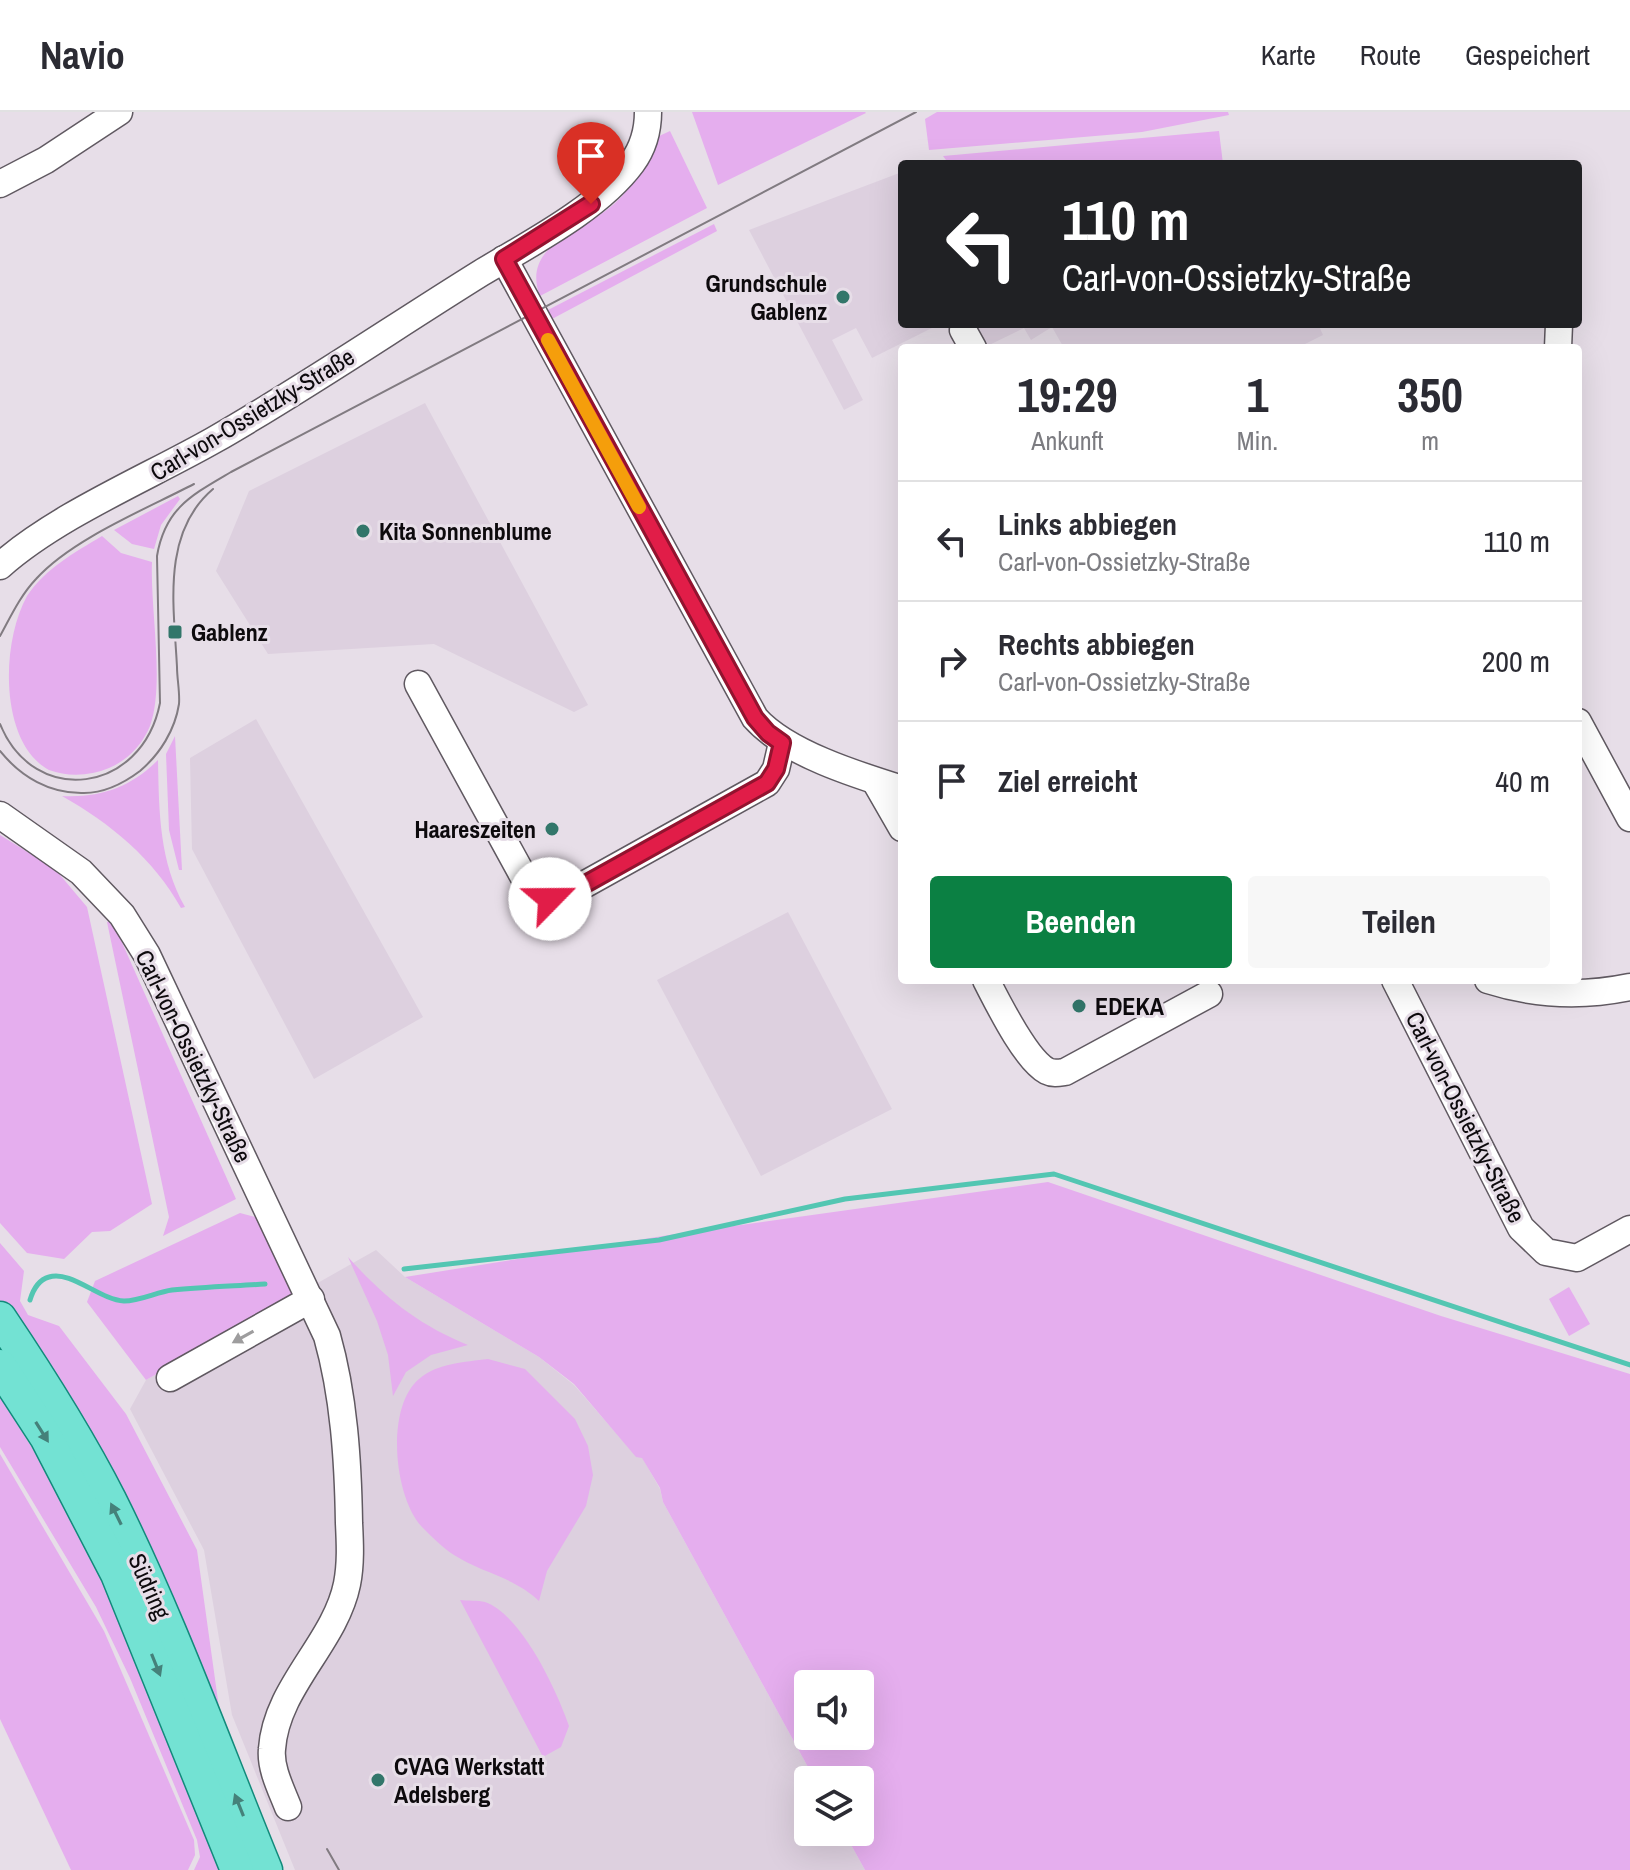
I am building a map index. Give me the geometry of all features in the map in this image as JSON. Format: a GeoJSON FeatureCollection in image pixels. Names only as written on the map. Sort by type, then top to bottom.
{"type":"FeatureCollection","features":[{"type":"Feature","properties":{"kind":"main road","name":"Südring"},"geometry":{"type":"LineString","coordinates":[[0,1318],[67,1422],[115,1511],[170,1630],[266,1870]]}},
{"type":"Feature","properties":{"kind":"main road","name":"Südring"},"geometry":{"type":"LineString","coordinates":[[0,1366],[46,1437],[117,1574],[237,1870]]}},
{"type":"Feature","properties":{"kind":"street"},"geometry":{"type":"LineString","coordinates":[[0,184],[46,160],[119,112]]}},
{"type":"Feature","properties":{"kind":"street","name":"Carl-von-Ossietzky-Straße"},"geometry":{"type":"LineString","coordinates":[[0,566],[33,541],[90,507],[290,396],[395,326],[591,204],[632,163],[645,135],[648,112]]}},
{"type":"Feature","properties":{"kind":"street"},"geometry":{"type":"LineString","coordinates":[[504,259],[755,718],[782,743],[898,788]]}},
{"type":"Feature","properties":{"kind":"street"},"geometry":{"type":"LineString","coordinates":[[418,684],[533,894],[550,899],[571,892],[767,783],[776,769],[782,743]]}},
{"type":"Feature","properties":{"kind":"street"},"geometry":{"type":"LineString","coordinates":[[1582,729],[1630,818]]}},
{"type":"Feature","properties":{"kind":"street"},"geometry":{"type":"LineString","coordinates":[[875,781],[898,821]]}},
{"type":"Feature","properties":{"kind":"street","name":"Carl-von-Ossietzky-Straße"},"geometry":{"type":"LineString","coordinates":[[0,815],[81,872],[122,915],[147,955],[311,1299],[339,1376],[349,1500],[350,1568],[340,1606],[287,1700],[275,1732],[271,1750],[274,1771],[288,1807]]}},
{"type":"Feature","properties":{"kind":"street"},"geometry":{"type":"LineString","coordinates":[[988,984],[1013,1029],[1038,1065],[1050,1073],[1065,1072],[1209,994]]}},
{"type":"Feature","properties":{"kind":"street","name":"Carl-von-Ossietzky-Straße"},"geometry":{"type":"LineString","coordinates":[[1397,984],[1521,1228],[1546,1252],[1577,1258],[1630,1229]]}},
{"type":"Feature","properties":{"kind":"street"},"geometry":{"type":"LineString","coordinates":[[1500,984],[1518,990],[1563,994],[1630,987]]}},
{"type":"Feature","properties":{"kind":"street"},"geometry":{"type":"LineString","coordinates":[[170,1378],[311,1299]]}},
{"type":"Feature","properties":{"kind":"shaded area"},"geometry":{"type":"Polygon","coordinates":[[[692,112],[865,112],[866,113],[718,185],[692,112]]]}},
{"type":"Feature","properties":{"kind":"shaded area"},"geometry":{"type":"Polygon","coordinates":[[[937,112],[1228,112],[1229,115],[1142,132],[929,150],[925,119],[937,112]]]}},
{"type":"Feature","properties":{"kind":"shaded area"},"geometry":{"type":"Polygon","coordinates":[[[670,131],[707,208],[540,296],[536,278],[539,263],[547,251],[614,204],[634,181],[657,137],[670,131]]]}},
{"type":"Feature","properties":{"kind":"shaded area"},"geometry":{"type":"Polygon","coordinates":[[[1219,131],[1223,160],[946,160],[943,156],[1219,131]]]}},
{"type":"Feature","properties":{"kind":"shaded area","name":"Grundschule Gablenz"},"geometry":{"type":"Polygon","coordinates":[[[898,174],[898,328],[932,328],[872,358],[856,328],[832,340],[863,400],[844,410],[749,230],[898,174]]]}},
{"type":"Feature","properties":{"kind":"shaded area"},"geometry":{"type":"Polygon","coordinates":[[[714,224],[717,231],[552,319],[548,310],[714,224]]]}},
{"type":"Feature","properties":{"kind":"shaded area"},"geometry":{"type":"Polygon","coordinates":[[[971,328],[1024,328],[991,344],[981,344],[971,328]]]}},
{"type":"Feature","properties":{"kind":"shaded area"},"geometry":{"type":"Polygon","coordinates":[[[1024,328],[1050,328],[1031,340],[1024,328]]]}},
{"type":"Feature","properties":{"kind":"shaded area"},"geometry":{"type":"Polygon","coordinates":[[[1053,328],[1320,328],[1323,335],[1305,344],[1062,344],[1053,328]]]}},
{"type":"Feature","properties":{"kind":"shaded area","name":"Kita Sonnenblume"},"geometry":{"type":"Polygon","coordinates":[[[425,403],[588,705],[574,712],[434,644],[268,654],[216,571],[249,491],[425,403]]]}},
{"type":"Feature","properties":{"kind":"shaded area"},"geometry":{"type":"Polygon","coordinates":[[[178,496],[180,499],[161,525],[154,549],[132,544],[114,530],[178,496]]]}},
{"type":"Feature","properties":{"kind":"shaded area"},"geometry":{"type":"Polygon","coordinates":[[[102,536],[121,553],[152,562],[157,668],[154,709],[143,739],[122,761],[94,773],[64,774],[49,770],[33,757],[21,739],[13,716],[10,692],[12,640],[18,616],[35,586],[61,562],[102,536]]]}},
{"type":"Feature","properties":{"kind":"shaded area"},"geometry":{"type":"Polygon","coordinates":[[[256,719],[423,1017],[314,1079],[192,849],[190,758],[256,719]]]}},
{"type":"Feature","properties":{"kind":"shaded area"},"geometry":{"type":"Polygon","coordinates":[[[175,736],[182,870],[179,870],[169,830],[166,754],[175,736]]]}},
{"type":"Feature","properties":{"kind":"shaded area"},"geometry":{"type":"Polygon","coordinates":[[[158,760],[162,835],[170,872],[185,907],[181,908],[144,858],[114,830],[62,796],[90,795],[114,789],[137,777],[158,760]]]}},
{"type":"Feature","properties":{"kind":"shaded area"},"geometry":{"type":"Polygon","coordinates":[[[0,835],[55,869],[87,907],[152,1204],[110,1231],[92,1232],[64,1259],[27,1253],[0,1223],[0,835]]]}},
{"type":"Feature","properties":{"kind":"shaded area"},"geometry":{"type":"Polygon","coordinates":[[[788,912],[892,1109],[761,1176],[657,980],[788,912]]]}},
{"type":"Feature","properties":{"kind":"shaded area"},"geometry":{"type":"Polygon","coordinates":[[[112,920],[236,1199],[163,1236],[169,1217],[107,922],[112,920]]]}},
{"type":"Feature","properties":{"kind":"shaded area"},"geometry":{"type":"Polygon","coordinates":[[[1048,1182],[1441,1316],[1630,1374],[1630,1870],[865,1870],[852,1846],[874,1846],[874,1766],[807,1766],[799,1750],[874,1750],[874,1670],[794,1670],[794,1742],[642,1458],[636,1457],[574,1384],[539,1357],[405,1277],[669,1235],[1048,1182]]]}},
{"type":"Feature","properties":{"kind":"shaded area"},"geometry":{"type":"Polygon","coordinates":[[[240,1213],[259,1218],[298,1294],[146,1380],[87,1302],[95,1281],[240,1213]]]}},
{"type":"Feature","properties":{"kind":"shaded area"},"geometry":{"type":"Polygon","coordinates":[[[0,1243],[24,1271],[20,1301],[28,1315],[59,1326],[126,1414],[197,1550],[221,1722],[35,1352],[0,1300],[0,1243]]]}},
{"type":"Feature","properties":{"kind":"shaded area"},"geometry":{"type":"Polygon","coordinates":[[[376,1250],[405,1277],[539,1357],[574,1385],[636,1456],[642,1457],[660,1489],[663,1502],[794,1742],[794,1750],[799,1750],[807,1766],[794,1766],[794,1846],[852,1846],[865,1870],[295,1870],[232,1715],[204,1550],[130,1409],[146,1380],[376,1250]]]}},
{"type":"Feature","properties":{"kind":"shaded area"},"geometry":{"type":"Polygon","coordinates":[[[348,1257],[403,1308],[433,1328],[468,1345],[431,1355],[406,1372],[393,1396],[388,1355],[377,1321],[348,1257]]]}},
{"type":"Feature","properties":{"kind":"shaded area"},"geometry":{"type":"Polygon","coordinates":[[[1569,1287],[1590,1324],[1569,1336],[1549,1299],[1569,1287]]]}},
{"type":"Feature","properties":{"kind":"shaded area"},"geometry":{"type":"Polygon","coordinates":[[[488,1359],[525,1369],[575,1419],[588,1446],[593,1475],[586,1506],[547,1571],[539,1601],[519,1586],[454,1555],[437,1542],[412,1513],[400,1475],[398,1431],[408,1392],[419,1379],[434,1370],[488,1359]]]}},
{"type":"Feature","properties":{"kind":"shaded area"},"geometry":{"type":"Polygon","coordinates":[[[0,1396],[57,1490],[103,1581],[143,1674],[217,1865],[226,1870],[194,1870],[200,1857],[197,1840],[130,1678],[96,1607],[0,1447],[0,1396]]]}},
{"type":"Feature","properties":{"kind":"shaded area"},"geometry":{"type":"Polygon","coordinates":[[[0,1454],[104,1631],[194,1840],[195,1855],[188,1870],[71,1870],[0,1719],[0,1454]]]}},
{"type":"Feature","properties":{"kind":"shaded area"},"geometry":{"type":"Polygon","coordinates":[[[460,1600],[485,1602],[499,1610],[525,1638],[547,1675],[569,1726],[561,1747],[543,1757],[460,1600]]]}},
{"type":"Feature","properties":{"kind":"waterway"},"geometry":{"type":"LineString","coordinates":[[404,1269],[659,1240],[845,1199],[1054,1174],[1630,1365]]}},
{"type":"Feature","properties":{"kind":"waterway"},"geometry":{"type":"LineString","coordinates":[[30,1300],[42,1280],[58,1276],[124,1301],[172,1290],[265,1284]]}},
{"type":"Feature","properties":{"kind":"tram line"},"geometry":{"type":"LineString","coordinates":[[0,724],[16,751],[37,769],[61,778],[86,779],[110,772],[132,756],[149,733],[160,703],[157,556],[166,526],[182,505],[231,472],[916,112]]}},
{"type":"Feature","properties":{"kind":"tram line"},"geometry":{"type":"LineString","coordinates":[[0,636],[25,592],[51,564],[110,526],[194,484]]}},
{"type":"Feature","properties":{"kind":"tram line"},"geometry":{"type":"LineString","coordinates":[[0,751],[17,769],[37,782],[71,793],[91,793],[114,786],[140,771],[154,757],[166,741],[179,704],[173,596],[178,549],[196,507],[213,489]]}},
{"type":"Feature","properties":{"kind":"tram line"},"geometry":{"type":"LineString","coordinates":[[327,1849],[339,1870]]}},
{"type":"Feature","properties":{"kind":"slow traffic"},"geometry":{"type":"LineString","coordinates":[[548,340],[639,507]]}},
{"type":"Feature","properties":{"kind":"place","name":"Grundschule Gablenz"},"geometry":{"type":"Point","coordinates":[843,297]}},
{"type":"Feature","properties":{"kind":"place","name":"Kita Sonnenblume"},"geometry":{"type":"Point","coordinates":[363,531]}},
{"type":"Feature","properties":{"kind":"place","name":"Gablenz"},"geometry":{"type":"Point","coordinates":[175,632]}},
{"type":"Feature","properties":{"kind":"place","name":"Haareszeiten"},"geometry":{"type":"Point","coordinates":[552,829]}},
{"type":"Feature","properties":{"kind":"place","name":"EDEKA"},"geometry":{"type":"Point","coordinates":[1079,1006]}},
{"type":"Feature","properties":{"kind":"place","name":"CVAG Werkstatt Adelsberg"},"geometry":{"type":"Point","coordinates":[378,1780]}},
{"type":"Feature","properties":{"kind":"route"},"geometry":{"type":"LineString","coordinates":[[550,899],[571,892],[767,783],[776,769],[782,743],[755,718],[504,259],[591,204]]}}]}
